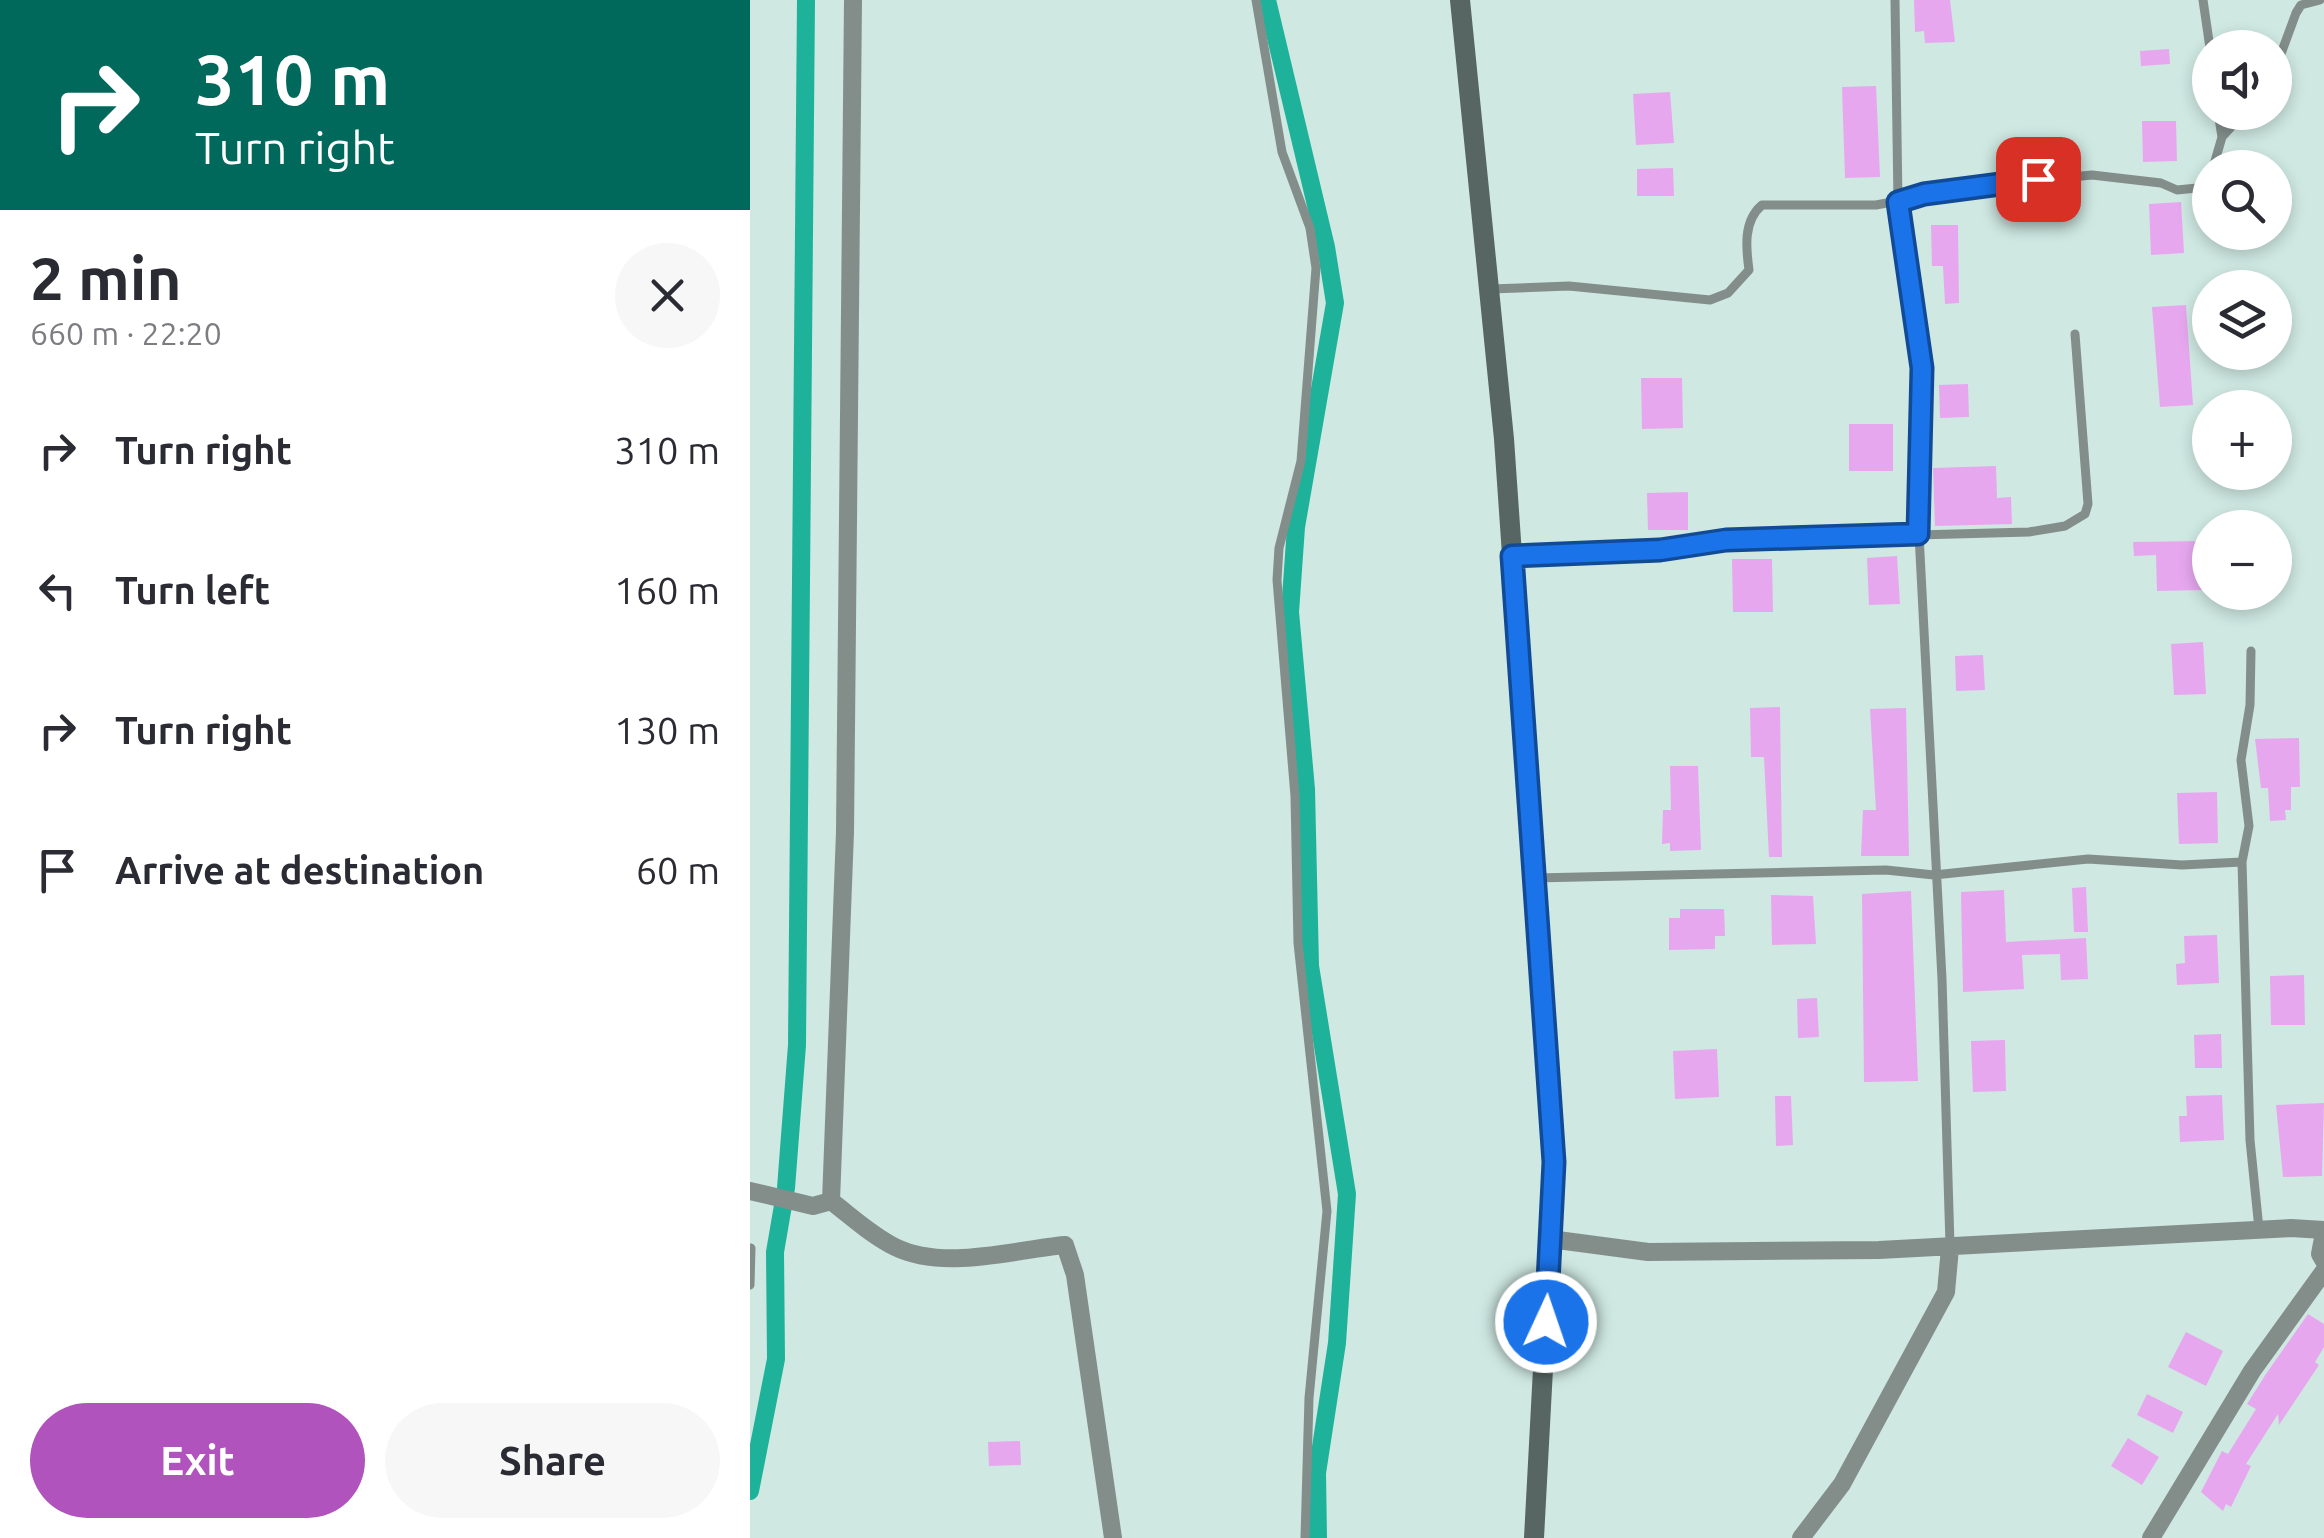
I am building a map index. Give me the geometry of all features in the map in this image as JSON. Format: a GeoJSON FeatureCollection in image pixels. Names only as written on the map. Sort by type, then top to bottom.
{"type":"FeatureCollection","features":[{"type":"Feature","properties":{"kind":"main road"},"geometry":{"type":"LineString","coordinates":[[1460,0],[1512,556],[1554,1162],[1534,1538]]}},
{"type":"Feature","properties":{"kind":"street"},"geometry":{"type":"LineString","coordinates":[[831,1201],[845,832],[852,0]]}},
{"type":"Feature","properties":{"kind":"street"},"geometry":{"type":"LineString","coordinates":[[750,1191],[813,1206],[831,1201]]}},
{"type":"Feature","properties":{"kind":"street"},"geometry":{"type":"LineString","coordinates":[[831,1201],[896,1248],[926,1257],[949,1259],[1065,1245],[1075,1275],[1114,1538]]}},
{"type":"Feature","properties":{"kind":"street"},"geometry":{"type":"LineString","coordinates":[[1550,1239],[1648,1252],[1950,1248],[2259,1230],[2324,1232],[2320,1254],[2324,1261]]}},
{"type":"Feature","properties":{"kind":"street"},"geometry":{"type":"LineString","coordinates":[[1801,1538],[1859,1454],[1946,1292],[1950,1248]]}},
{"type":"Feature","properties":{"kind":"street"},"geometry":{"type":"LineString","coordinates":[[2151,1538],[2252,1371],[2324,1271]]}},
{"type":"Feature","properties":{"kind":"lane"},"geometry":{"type":"LineString","coordinates":[[1256,0],[1276,125],[1310,228],[1316,268],[1301,461],[1279,548],[1276,580],[1295,796],[1298,943],[1327,1211],[1310,1398],[1305,1538]]}},
{"type":"Feature","properties":{"kind":"lane"},"geometry":{"type":"LineString","coordinates":[[1896,0],[1898,202],[1922,368],[1918,534],[1942,978],[1950,1248]]}},
{"type":"Feature","properties":{"kind":"lane"},"geometry":{"type":"LineString","coordinates":[[2203,0],[2207,30]]}},
{"type":"Feature","properties":{"kind":"lane"},"geometry":{"type":"LineString","coordinates":[[2290,30],[2301,5],[2320,0]]}},
{"type":"Feature","properties":{"kind":"lane"},"geometry":{"type":"LineString","coordinates":[[2221,130],[2222,137]]}},
{"type":"Feature","properties":{"kind":"lane"},"geometry":{"type":"LineString","coordinates":[[2218,150],[2228,130]]}},
{"type":"Feature","properties":{"kind":"lane"},"geometry":{"type":"LineString","coordinates":[[1489,289],[1570,286],[1710,300],[1728,293],[1749,270],[1748,234],[1753,213],[1762,206],[1898,202],[1972,188],[2092,175],[2161,183],[2177,190],[2192,188]]}},
{"type":"Feature","properties":{"kind":"lane"},"geometry":{"type":"LineString","coordinates":[[1512,556],[1660,550],[1726,540],[2051,529],[2085,514],[2088,493],[2075,334]]}},
{"type":"Feature","properties":{"kind":"lane"},"geometry":{"type":"LineString","coordinates":[[2250,651],[2250,706],[2241,760],[2249,826],[2242,862],[2250,1140],[2259,1230]]}},
{"type":"Feature","properties":{"kind":"lane"},"geometry":{"type":"LineString","coordinates":[[1534,878],[1886,870],[1934,875],[2088,860],[2182,865],[2242,862]]}},
{"type":"Feature","properties":{"kind":"lane"},"geometry":{"type":"LineString","coordinates":[[750,1285],[751,1248]]}},
{"type":"Feature","properties":{"kind":"building"},"geometry":{"type":"Polygon","coordinates":[[[1914,0],[1950,0],[1955,42],[1925,43],[1924,31],[1915,32],[1914,0]]]}},
{"type":"Feature","properties":{"kind":"building"},"geometry":{"type":"Polygon","coordinates":[[[2169,49],[2170,64],[2141,66],[2140,51],[2169,49]]]}},
{"type":"Feature","properties":{"kind":"building"},"geometry":{"type":"Polygon","coordinates":[[[1876,86],[1880,177],[1845,178],[1842,87],[1876,86]]]}},
{"type":"Feature","properties":{"kind":"building"},"geometry":{"type":"Polygon","coordinates":[[[1670,92],[1674,143],[1636,145],[1633,94],[1670,92]]]}},
{"type":"Feature","properties":{"kind":"building"},"geometry":{"type":"Polygon","coordinates":[[[2142,121],[2176,121],[2177,161],[2143,162],[2142,121]]]}},
{"type":"Feature","properties":{"kind":"building"},"geometry":{"type":"Polygon","coordinates":[[[1673,168],[1674,196],[1637,196],[1637,169],[1673,168]]]}},
{"type":"Feature","properties":{"kind":"building"},"geometry":{"type":"Polygon","coordinates":[[[2181,202],[2184,253],[2151,255],[2149,204],[2181,202]]]}},
{"type":"Feature","properties":{"kind":"building"},"geometry":{"type":"Polygon","coordinates":[[[1931,225],[1958,225],[1959,303],[1945,304],[1943,266],[1932,266],[1931,225]]]}},
{"type":"Feature","properties":{"kind":"building"},"geometry":{"type":"Polygon","coordinates":[[[2186,305],[2192,405],[2160,407],[2152,307],[2186,305]]]}},
{"type":"Feature","properties":{"kind":"building"},"geometry":{"type":"Polygon","coordinates":[[[1641,378],[1682,378],[1683,428],[1642,429],[1641,378]]]}},
{"type":"Feature","properties":{"kind":"building"},"geometry":{"type":"Polygon","coordinates":[[[1968,384],[1969,417],[1940,418],[1939,385],[1968,384]]]}},
{"type":"Feature","properties":{"kind":"building"},"geometry":{"type":"Polygon","coordinates":[[[1849,424],[1893,424],[1893,471],[1849,471],[1849,424]]]}},
{"type":"Feature","properties":{"kind":"building"},"geometry":{"type":"Polygon","coordinates":[[[1996,466],[1997,498],[2011,497],[2012,524],[1935,526],[1933,468],[1996,466]]]}},
{"type":"Feature","properties":{"kind":"building"},"geometry":{"type":"Polygon","coordinates":[[[1688,492],[1688,530],[1648,530],[1647,493],[1688,492]]]}},
{"type":"Feature","properties":{"kind":"building"},"geometry":{"type":"Polygon","coordinates":[[[2192,541],[2192,590],[2157,591],[2156,555],[2134,556],[2133,542],[2192,541]]]}},
{"type":"Feature","properties":{"kind":"building"},"geometry":{"type":"Polygon","coordinates":[[[1897,556],[1900,604],[1869,605],[1867,558],[1897,556]]]}},
{"type":"Feature","properties":{"kind":"building"},"geometry":{"type":"Polygon","coordinates":[[[1732,559],[1772,559],[1773,612],[1733,612],[1732,559]]]}},
{"type":"Feature","properties":{"kind":"building"},"geometry":{"type":"Polygon","coordinates":[[[2203,642],[2206,694],[2174,695],[2171,644],[2203,642]]]}},
{"type":"Feature","properties":{"kind":"building"},"geometry":{"type":"Polygon","coordinates":[[[1983,655],[1985,690],[1956,691],[1955,656],[1983,655]]]}},
{"type":"Feature","properties":{"kind":"building"},"geometry":{"type":"Polygon","coordinates":[[[1780,707],[1782,857],[1769,857],[1764,757],[1751,757],[1750,708],[1780,707]]]}},
{"type":"Feature","properties":{"kind":"building"},"geometry":{"type":"Polygon","coordinates":[[[1906,708],[1909,856],[1861,856],[1863,810],[1876,810],[1870,709],[1906,708]]]}},
{"type":"Feature","properties":{"kind":"building"},"geometry":{"type":"Polygon","coordinates":[[[2299,738],[2300,787],[2291,787],[2291,810],[2285,810],[2286,820],[2270,821],[2268,788],[2261,788],[2255,739],[2299,738]]]}},
{"type":"Feature","properties":{"kind":"building"},"geometry":{"type":"Polygon","coordinates":[[[1670,766],[1698,766],[1701,850],[1670,851],[1670,843],[1662,844],[1663,810],[1671,810],[1670,766]]]}},
{"type":"Feature","properties":{"kind":"building"},"geometry":{"type":"Polygon","coordinates":[[[2217,792],[2218,843],[2179,844],[2177,793],[2217,792]]]}},
{"type":"Feature","properties":{"kind":"building"},"geometry":{"type":"Polygon","coordinates":[[[2086,887],[2088,932],[2074,932],[2072,888],[2086,887]]]}},
{"type":"Feature","properties":{"kind":"building"},"geometry":{"type":"Polygon","coordinates":[[[2004,890],[2006,942],[2086,938],[2088,979],[2061,980],[2060,954],[2022,955],[2024,989],[1963,992],[1961,892],[2004,890]]]}},
{"type":"Feature","properties":{"kind":"building"},"geometry":{"type":"Polygon","coordinates":[[[1911,891],[1918,1081],[1864,1082],[1862,894],[1911,891]]]}},
{"type":"Feature","properties":{"kind":"building"},"geometry":{"type":"Polygon","coordinates":[[[1771,895],[1813,896],[1816,944],[1772,945],[1771,895]]]}},
{"type":"Feature","properties":{"kind":"building"},"geometry":{"type":"Polygon","coordinates":[[[1680,909],[1724,909],[1725,936],[1715,936],[1715,949],[1669,950],[1669,918],[1680,918],[1680,909]]]}},
{"type":"Feature","properties":{"kind":"building"},"geometry":{"type":"Polygon","coordinates":[[[2217,935],[2219,983],[2177,985],[2176,964],[2185,963],[2184,936],[2217,935]]]}},
{"type":"Feature","properties":{"kind":"building"},"geometry":{"type":"Polygon","coordinates":[[[2304,975],[2305,1025],[2271,1025],[2270,976],[2304,975]]]}},
{"type":"Feature","properties":{"kind":"building"},"geometry":{"type":"Polygon","coordinates":[[[1817,998],[1819,1037],[1798,1038],[1797,999],[1817,998]]]}},
{"type":"Feature","properties":{"kind":"building"},"geometry":{"type":"Polygon","coordinates":[[[2221,1034],[2222,1068],[2195,1068],[2194,1035],[2221,1034]]]}},
{"type":"Feature","properties":{"kind":"building"},"geometry":{"type":"Polygon","coordinates":[[[2005,1040],[2006,1091],[1973,1092],[1971,1041],[2005,1040]]]}},
{"type":"Feature","properties":{"kind":"building"},"geometry":{"type":"Polygon","coordinates":[[[1717,1049],[1719,1097],[1675,1099],[1673,1051],[1717,1049]]]}},
{"type":"Feature","properties":{"kind":"building"},"geometry":{"type":"Polygon","coordinates":[[[2222,1095],[2224,1140],[2180,1142],[2179,1116],[2187,1116],[2186,1096],[2222,1095]]]}},
{"type":"Feature","properties":{"kind":"building"},"geometry":{"type":"Polygon","coordinates":[[[1775,1096],[1791,1096],[1793,1145],[1776,1146],[1775,1096]]]}},
{"type":"Feature","properties":{"kind":"building"},"geometry":{"type":"Polygon","coordinates":[[[2324,1103],[2322,1176],[2283,1177],[2276,1105],[2324,1103]]]}},
{"type":"Feature","properties":{"kind":"building"},"geometry":{"type":"Polygon","coordinates":[[[2308,1314],[2324,1324],[2324,1347],[2315,1362],[2319,1365],[2279,1425],[2278,1414],[2246,1464],[2251,1466],[2231,1507],[2226,1504],[2223,1511],[2201,1492],[2222,1451],[2228,1454],[2256,1409],[2247,1404],[2308,1314]]]}},
{"type":"Feature","properties":{"kind":"building"},"geometry":{"type":"Polygon","coordinates":[[[2186,1332],[2223,1351],[2206,1386],[2168,1367],[2186,1332]]]}},
{"type":"Feature","properties":{"kind":"building"},"geometry":{"type":"Polygon","coordinates":[[[2147,1394],[2183,1412],[2173,1433],[2137,1415],[2147,1394]]]}},
{"type":"Feature","properties":{"kind":"building"},"geometry":{"type":"Polygon","coordinates":[[[2128,1438],[2159,1457],[2142,1485],[2111,1466],[2128,1438]]]}},
{"type":"Feature","properties":{"kind":"building"},"geometry":{"type":"Polygon","coordinates":[[[1020,1441],[1021,1465],[989,1466],[988,1442],[1020,1441]]]}},
{"type":"Feature","properties":{"kind":"waterway"},"geometry":{"type":"LineString","coordinates":[[750,1491],[776,1359],[775,1252],[786,1188],[797,1045],[806,0]]}},
{"type":"Feature","properties":{"kind":"waterway"},"geometry":{"type":"LineString","coordinates":[[1267,0],[1326,247],[1335,303],[1296,527],[1290,612],[1306,789],[1310,966],[1347,1194],[1337,1343],[1317,1473],[1318,1538]]}},
{"type":"Feature","properties":{"kind":"route"},"geometry":{"type":"LineString","coordinates":[[1546,1322],[1554,1162],[1512,556],[1660,550],[1726,540],[1918,534],[1922,368],[1898,202],[1924,194],[2038,179]]}}]}
